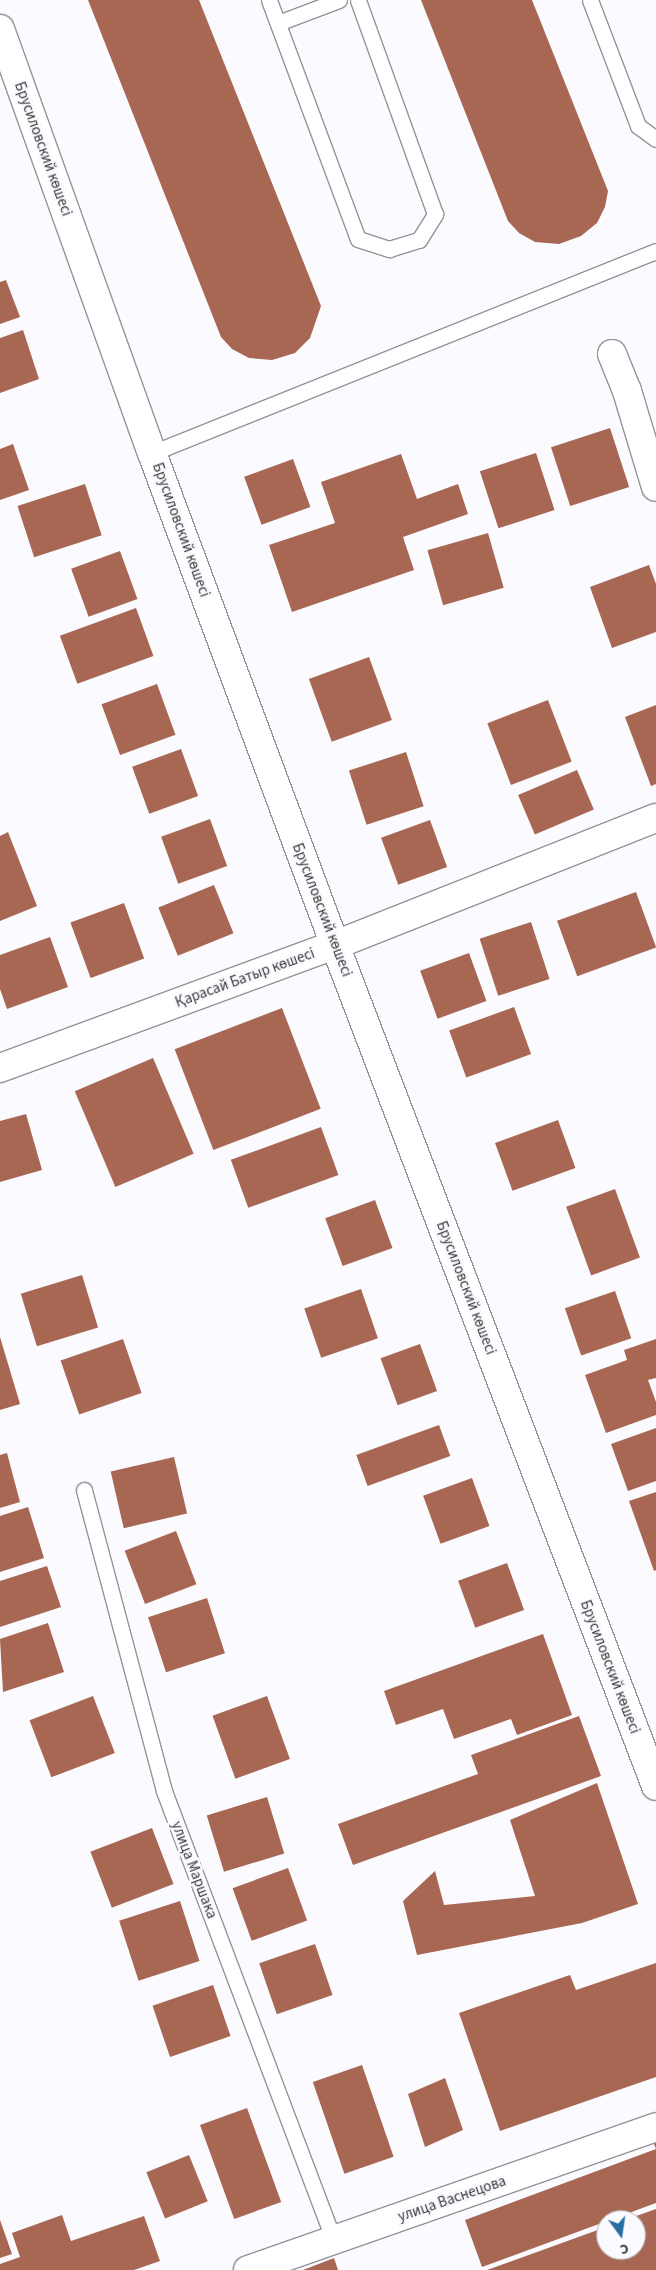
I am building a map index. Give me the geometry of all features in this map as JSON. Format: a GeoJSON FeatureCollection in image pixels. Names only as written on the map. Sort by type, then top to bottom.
{"type":"FeatureCollection","features":[{"type":"Feature","properties":{"kind":"street","name":"Брусиловский көшесі"},"geometry":{"type":"LineString","coordinates":[[0,29],[152,453],[335,945],[656,1786]]}},
{"type":"Feature","properties":{"kind":"street"},"geometry":{"type":"LineString","coordinates":[[612,354],[627,391],[656,487]]}},
{"type":"Feature","properties":{"kind":"street","name":"Қарасай Батыр көшесі"},"geometry":{"type":"LineString","coordinates":[[0,1068],[335,945],[656,818]]}},
{"type":"Feature","properties":{"kind":"street","name":"улица Васнецова"},"geometry":{"type":"LineString","coordinates":[[248,2270],[656,2127]]}},
{"type":"Feature","properties":{"kind":"lane"},"geometry":{"type":"LineString","coordinates":[[269,0],[358,239],[389,249],[419,240],[436,214],[358,0]]}},
{"type":"Feature","properties":{"kind":"lane"},"geometry":{"type":"LineString","coordinates":[[278,24],[339,0]]}},
{"type":"Feature","properties":{"kind":"lane"},"geometry":{"type":"LineString","coordinates":[[590,0],[638,126],[656,139]]}},
{"type":"Feature","properties":{"kind":"lane"},"geometry":{"type":"LineString","coordinates":[[152,453],[656,250]]}},
{"type":"Feature","properties":{"kind":"lane","name":"улица Маршака"},"geometry":{"type":"LineString","coordinates":[[84,1490],[164,1791],[334,2241]]}},
{"type":"Feature","properties":{"kind":"building"},"geometry":{"type":"Polygon","coordinates":[[[88,0],[199,0],[321,306],[310,338],[295,353],[272,360],[249,358],[232,349],[221,337],[88,0]]]}},
{"type":"Feature","properties":{"kind":"building"},"geometry":{"type":"Polygon","coordinates":[[[421,0],[532,0],[608,191],[605,207],[597,223],[581,236],[559,244],[535,242],[519,233],[508,221],[421,0]]]}},
{"type":"Feature","properties":{"kind":"building"},"geometry":{"type":"Polygon","coordinates":[[[6,280],[20,317],[0,324],[0,282],[6,280]]]}},
{"type":"Feature","properties":{"kind":"building"},"geometry":{"type":"Polygon","coordinates":[[[23,330],[39,379],[0,393],[0,338],[23,330]]]}},
{"type":"Feature","properties":{"kind":"building"},"geometry":{"type":"Polygon","coordinates":[[[610,428],[629,487],[570,506],[551,447],[610,428]]]}},
{"type":"Feature","properties":{"kind":"building"},"geometry":{"type":"Polygon","coordinates":[[[13,444],[29,490],[0,500],[0,449],[13,444]]]}},
{"type":"Feature","properties":{"kind":"building"},"geometry":{"type":"Polygon","coordinates":[[[536,453],[555,510],[498,528],[480,471],[536,453]]]}},
{"type":"Feature","properties":{"kind":"building"},"geometry":{"type":"Polygon","coordinates":[[[401,454],[417,499],[458,484],[468,514],[403,537],[414,570],[292,612],[269,545],[335,523],[321,482],[401,454]]]}},
{"type":"Feature","properties":{"kind":"building"},"geometry":{"type":"Polygon","coordinates":[[[293,459],[310,507],[262,525],[244,477],[293,459]]]}},
{"type":"Feature","properties":{"kind":"building"},"geometry":{"type":"Polygon","coordinates":[[[85,484],[102,535],[34,557],[17,506],[85,484]]]}},
{"type":"Feature","properties":{"kind":"building"},"geometry":{"type":"Polygon","coordinates":[[[488,533],[504,588],[443,605],[427,550],[488,533]]]}},
{"type":"Feature","properties":{"kind":"building"},"geometry":{"type":"Polygon","coordinates":[[[120,551],[137,599],[89,617],[71,569],[120,551]]]}},
{"type":"Feature","properties":{"kind":"building"},"geometry":{"type":"Polygon","coordinates":[[[649,565],[656,584],[656,632],[612,648],[590,587],[649,565]]]}},
{"type":"Feature","properties":{"kind":"building"},"geometry":{"type":"Polygon","coordinates":[[[136,608],[153,656],[77,684],[60,636],[136,608]]]}},
{"type":"Feature","properties":{"kind":"building"},"geometry":{"type":"Polygon","coordinates":[[[369,657],[392,720],[332,742],[309,679],[369,657]]]}},
{"type":"Feature","properties":{"kind":"building"},"geometry":{"type":"Polygon","coordinates":[[[157,684],[175,735],[120,755],[102,704],[157,684]]]}},
{"type":"Feature","properties":{"kind":"building"},"geometry":{"type":"Polygon","coordinates":[[[548,700],[572,762],[511,785],[487,723],[548,700]]]}},
{"type":"Feature","properties":{"kind":"building"},"geometry":{"type":"Polygon","coordinates":[[[656,705],[656,784],[651,786],[625,717],[656,705]]]}},
{"type":"Feature","properties":{"kind":"building"},"geometry":{"type":"Polygon","coordinates":[[[181,749],[198,796],[149,814],[132,767],[181,749]]]}},
{"type":"Feature","properties":{"kind":"building"},"geometry":{"type":"Polygon","coordinates":[[[406,752],[424,806],[367,825],[349,771],[406,752]]]}},
{"type":"Feature","properties":{"kind":"building"},"geometry":{"type":"Polygon","coordinates":[[[577,770],[594,810],[535,835],[518,795],[577,770]]]}},
{"type":"Feature","properties":{"kind":"building"},"geometry":{"type":"Polygon","coordinates":[[[210,819],[227,866],[178,884],[161,837],[210,819]]]}},
{"type":"Feature","properties":{"kind":"building"},"geometry":{"type":"Polygon","coordinates":[[[430,820],[447,867],[398,885],[381,838],[430,820]]]}},
{"type":"Feature","properties":{"kind":"building"},"geometry":{"type":"Polygon","coordinates":[[[8,832],[37,906],[0,921],[0,836],[8,832]]]}},
{"type":"Feature","properties":{"kind":"building"},"geometry":{"type":"Polygon","coordinates":[[[214,885],[233,933],[178,956],[158,907],[214,885]]]}},
{"type":"Feature","properties":{"kind":"building"},"geometry":{"type":"Polygon","coordinates":[[[636,892],[656,948],[577,976],[557,921],[636,892]]]}},
{"type":"Feature","properties":{"kind":"building"},"geometry":{"type":"Polygon","coordinates":[[[124,903],[144,958],[91,978],[70,922],[124,903]]]}},
{"type":"Feature","properties":{"kind":"building"},"geometry":{"type":"Polygon","coordinates":[[[531,922],[550,979],[498,996],[480,939],[531,922]]]}},
{"type":"Feature","properties":{"kind":"building"},"geometry":{"type":"Polygon","coordinates":[[[50,937],[68,987],[7,1009],[0,989],[0,955],[50,937]]]}},
{"type":"Feature","properties":{"kind":"building"},"geometry":{"type":"Polygon","coordinates":[[[469,953],[486,1001],[438,1019],[420,971],[469,953]]]}},
{"type":"Feature","properties":{"kind":"building"},"geometry":{"type":"Polygon","coordinates":[[[514,1007],[531,1054],[466,1078],[449,1031],[514,1007]]]}},
{"type":"Feature","properties":{"kind":"building"},"geometry":{"type":"Polygon","coordinates":[[[282,1008],[321,1109],[213,1150],[175,1049],[282,1008]]]}},
{"type":"Feature","properties":{"kind":"building"},"geometry":{"type":"Polygon","coordinates":[[[153,1058],[194,1154],[115,1187],[75,1091],[153,1058]]]}},
{"type":"Feature","properties":{"kind":"building"},"geometry":{"type":"Polygon","coordinates":[[[26,1114],[42,1170],[0,1182],[0,1121],[26,1114]]]}},
{"type":"Feature","properties":{"kind":"building"},"geometry":{"type":"Polygon","coordinates":[[[558,1120],[575,1168],[512,1191],[495,1143],[558,1120]]]}},
{"type":"Feature","properties":{"kind":"building"},"geometry":{"type":"Polygon","coordinates":[[[321,1127],[338,1175],[248,1208],[231,1160],[321,1127]]]}},
{"type":"Feature","properties":{"kind":"building"},"geometry":{"type":"Polygon","coordinates":[[[615,1189],[640,1258],[591,1275],[566,1207],[615,1189]]]}},
{"type":"Feature","properties":{"kind":"building"},"geometry":{"type":"Polygon","coordinates":[[[375,1200],[392,1248],[343,1266],[325,1218],[375,1200]]]}},
{"type":"Feature","properties":{"kind":"building"},"geometry":{"type":"Polygon","coordinates":[[[82,1275],[98,1328],[37,1346],[21,1294],[82,1275]]]}},
{"type":"Feature","properties":{"kind":"building"},"geometry":{"type":"Polygon","coordinates":[[[361,1289],[378,1338],[321,1358],[304,1309],[361,1289]]]}},
{"type":"Feature","properties":{"kind":"building"},"geometry":{"type":"Polygon","coordinates":[[[615,1291],[631,1338],[581,1356],[565,1308],[615,1291]]]}},
{"type":"Feature","properties":{"kind":"building"},"geometry":{"type":"Polygon","coordinates":[[[0,1337],[20,1404],[0,1410],[0,1337]]]}},
{"type":"Feature","properties":{"kind":"building"},"geometry":{"type":"Polygon","coordinates":[[[123,1339],[142,1393],[79,1414],[61,1360],[123,1339]]]}},
{"type":"Feature","properties":{"kind":"building"},"geometry":{"type":"Polygon","coordinates":[[[656,1339],[656,1378],[648,1380],[656,1402],[656,1415],[606,1433],[585,1375],[627,1360],[624,1350],[656,1339]]]}},
{"type":"Feature","properties":{"kind":"building"},"geometry":{"type":"Polygon","coordinates":[[[420,1344],[437,1391],[398,1405],[381,1358],[420,1344]]]}},
{"type":"Feature","properties":{"kind":"building"},"geometry":{"type":"Polygon","coordinates":[[[439,1425],[450,1456],[368,1486],[356,1455],[439,1425]]]}},
{"type":"Feature","properties":{"kind":"building"},"geometry":{"type":"Polygon","coordinates":[[[656,1428],[656,1481],[628,1491],[611,1444],[656,1428]]]}},
{"type":"Feature","properties":{"kind":"building"},"geometry":{"type":"Polygon","coordinates":[[[7,1453],[20,1502],[0,1508],[0,1455],[7,1453]]]}},
{"type":"Feature","properties":{"kind":"building"},"geometry":{"type":"Polygon","coordinates":[[[174,1457],[187,1514],[124,1528],[111,1472],[174,1457]]]}},
{"type":"Feature","properties":{"kind":"building"},"geometry":{"type":"Polygon","coordinates":[[[472,1478],[489,1526],[441,1544],[423,1496],[472,1478]]]}},
{"type":"Feature","properties":{"kind":"building"},"geometry":{"type":"Polygon","coordinates":[[[656,1492],[656,1570],[654,1571],[629,1501],[656,1492]]]}},
{"type":"Feature","properties":{"kind":"building"},"geometry":{"type":"Polygon","coordinates":[[[28,1507],[44,1558],[0,1572],[0,1516],[28,1507]]]}},
{"type":"Feature","properties":{"kind":"building"},"geometry":{"type":"Polygon","coordinates":[[[176,1531],[196,1584],[145,1604],[125,1551],[176,1531]]]}},
{"type":"Feature","properties":{"kind":"building"},"geometry":{"type":"Polygon","coordinates":[[[507,1563],[524,1610],[475,1628],[458,1581],[507,1563]]]}},
{"type":"Feature","properties":{"kind":"building"},"geometry":{"type":"Polygon","coordinates":[[[47,1566],[61,1607],[0,1627],[0,1581],[47,1566]]]}},
{"type":"Feature","properties":{"kind":"building"},"geometry":{"type":"Polygon","coordinates":[[[207,1598],[225,1653],[166,1672],[148,1617],[207,1598]]]}},
{"type":"Feature","properties":{"kind":"building"},"geometry":{"type":"Polygon","coordinates":[[[48,1623],[64,1672],[3,1692],[0,1639],[48,1623]]]}},
{"type":"Feature","properties":{"kind":"building"},"geometry":{"type":"Polygon","coordinates":[[[543,1634],[572,1715],[517,1735],[511,1719],[454,1739],[443,1709],[396,1725],[384,1691],[543,1634]]]}},
{"type":"Feature","properties":{"kind":"building"},"geometry":{"type":"Polygon","coordinates":[[[93,1696],[115,1753],[51,1777],[30,1720],[93,1696]]]}},
{"type":"Feature","properties":{"kind":"building"},"geometry":{"type":"Polygon","coordinates":[[[267,1696],[290,1759],[235,1779],[212,1716],[267,1696]]]}},
{"type":"Feature","properties":{"kind":"building"},"geometry":{"type":"Polygon","coordinates":[[[579,1716],[601,1776],[353,1865],[338,1824],[478,1774],[471,1755],[579,1716]]]}},
{"type":"Feature","properties":{"kind":"building"},"geometry":{"type":"Polygon","coordinates":[[[597,1783],[638,1904],[582,1923],[417,1955],[403,1901],[435,1871],[444,1905],[535,1896],[510,1820],[597,1783]]]}},
{"type":"Feature","properties":{"kind":"building"},"geometry":{"type":"Polygon","coordinates":[[[267,1797],[284,1853],[224,1872],[207,1815],[267,1797]]]}},
{"type":"Feature","properties":{"kind":"building"},"geometry":{"type":"Polygon","coordinates":[[[152,1828],[174,1884],[112,1908],[90,1852],[152,1828]]]}},
{"type":"Feature","properties":{"kind":"building"},"geometry":{"type":"Polygon","coordinates":[[[288,1868],[307,1921],[252,1941],[233,1888],[288,1868]]]}},
{"type":"Feature","properties":{"kind":"building"},"geometry":{"type":"Polygon","coordinates":[[[180,1901],[199,1961],[139,1981],[119,1921],[180,1901]]]}},
{"type":"Feature","properties":{"kind":"building"},"geometry":{"type":"Polygon","coordinates":[[[315,1944],[333,1995],[277,2014],[259,1963],[315,1944]]]}},
{"type":"Feature","properties":{"kind":"building"},"geometry":{"type":"Polygon","coordinates":[[[656,1963],[656,2077],[500,2131],[459,2013],[570,1975],[576,1990],[656,1963]]]}},
{"type":"Feature","properties":{"kind":"building"},"geometry":{"type":"Polygon","coordinates":[[[213,1985],[231,2036],[170,2057],[152,2006],[213,1985]]]}},
{"type":"Feature","properties":{"kind":"building"},"geometry":{"type":"Polygon","coordinates":[[[362,2065],[394,2157],[344,2174],[313,2082],[362,2065]]]}},
{"type":"Feature","properties":{"kind":"building"},"geometry":{"type":"Polygon","coordinates":[[[445,2078],[463,2130],[425,2147],[408,2094],[445,2078]]]}},
{"type":"Feature","properties":{"kind":"building"},"geometry":{"type":"Polygon","coordinates":[[[247,2108],[281,2202],[234,2219],[200,2125],[247,2108]]]}},
{"type":"Feature","properties":{"kind":"building"},"geometry":{"type":"Polygon","coordinates":[[[656,2132],[656,2149],[650,2134],[656,2132]]]}},
{"type":"Feature","properties":{"kind":"building"},"geometry":{"type":"Polygon","coordinates":[[[656,2149],[656,2203],[637,2210],[596,2210],[596,2225],[482,2267],[465,2220],[656,2149]]]}},
{"type":"Feature","properties":{"kind":"building"},"geometry":{"type":"Polygon","coordinates":[[[189,2155],[208,2201],[165,2219],[146,2172],[189,2155]]]}},
{"type":"Feature","properties":{"kind":"building"},"geometry":{"type":"Polygon","coordinates":[[[656,2209],[656,2270],[487,2270],[596,2231],[596,2260],[646,2260],[646,2213],[656,2209]]]}},
{"type":"Feature","properties":{"kind":"building"},"geometry":{"type":"Polygon","coordinates":[[[62,2215],[71,2241],[144,2216],[160,2261],[134,2270],[0,2270],[0,2264],[20,2257],[12,2233],[62,2215]]]}},
{"type":"Feature","properties":{"kind":"building"},"geometry":{"type":"Polygon","coordinates":[[[0,2220],[12,2254],[0,2258],[0,2220]]]}},
{"type":"Feature","properties":{"kind":"building"},"geometry":{"type":"Polygon","coordinates":[[[334,2258],[338,2270],[303,2270],[334,2258]]]}}]}
